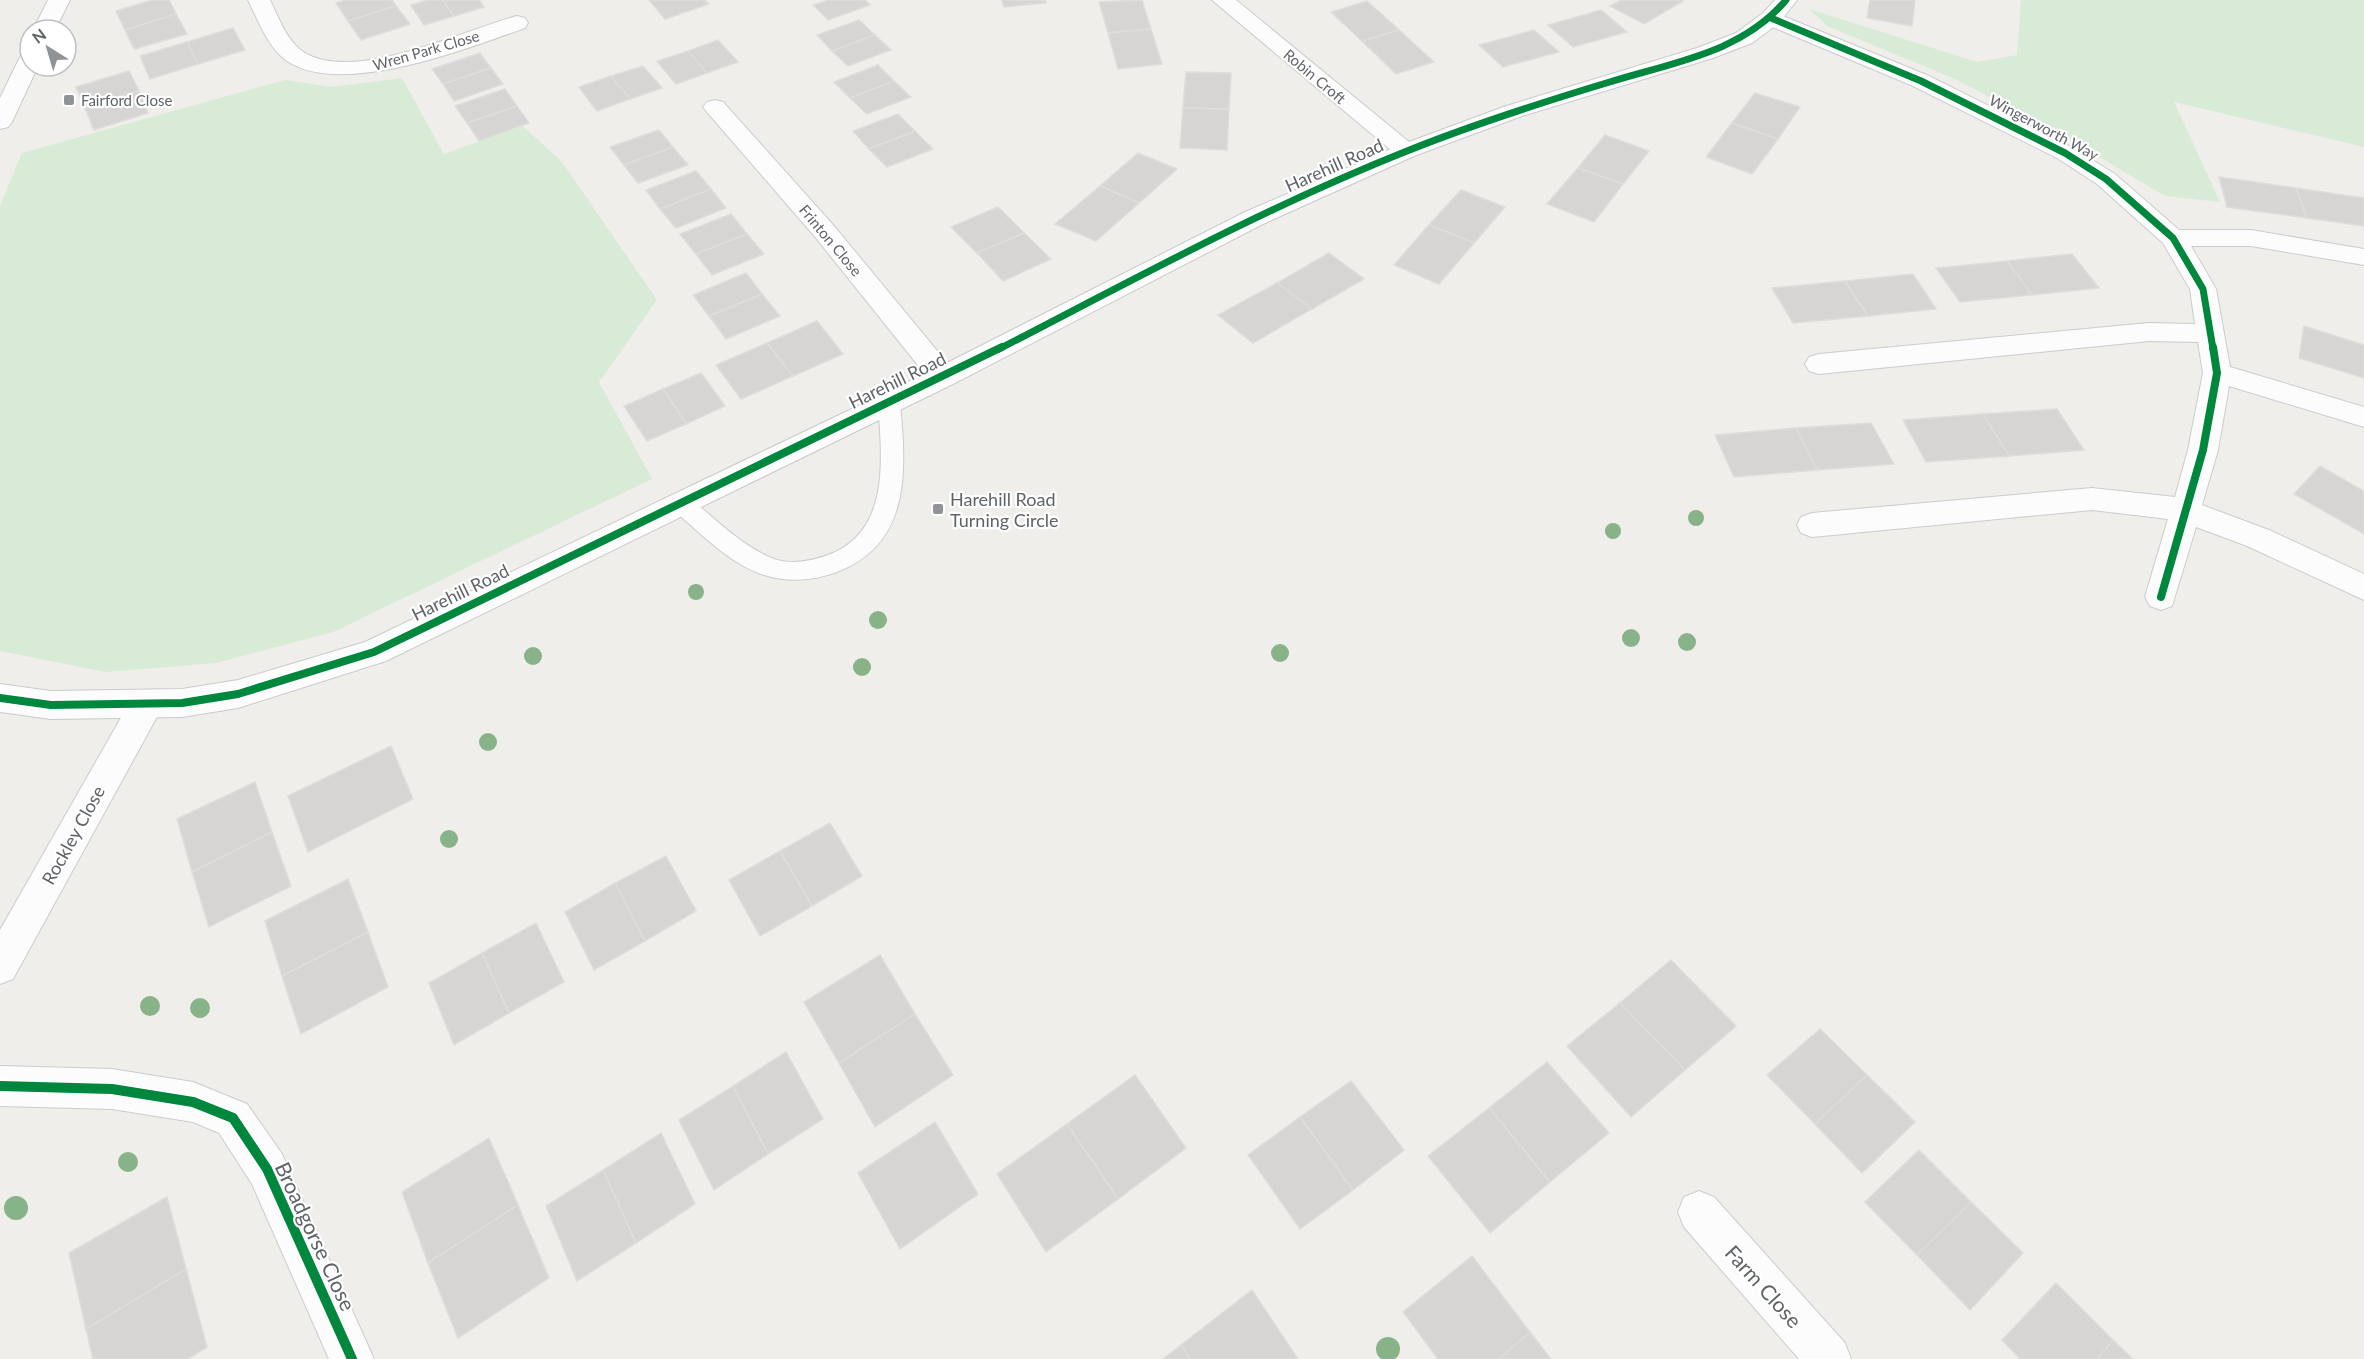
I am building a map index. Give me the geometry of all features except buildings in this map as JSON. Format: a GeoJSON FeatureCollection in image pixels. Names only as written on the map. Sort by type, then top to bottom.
{"type":"FeatureCollection","features":[{"type":"Feature","properties":{"kind":"street"},"geometry":{"type":"LineString","coordinates":[[50,18],[59,0]]}},
{"type":"Feature","properties":{"kind":"street","name":"Wren Park Close"},"geometry":{"type":"LineString","coordinates":[[259,0],[285,48],[298,59],[313,65],[329,67],[358,67],[385,63],[517,23]]}},
{"type":"Feature","properties":{"kind":"street","name":"Robin Croft"},"geometry":{"type":"LineString","coordinates":[[1223,0],[1406,151]]}},
{"type":"Feature","properties":{"kind":"street","name":"Harehill Road"},"geometry":{"type":"LineString","coordinates":[[0,698],[51,705],[182,703],[238,694],[374,652],[943,377],[1254,218],[1406,151],[1514,111],[1705,53],[1744,38],[1778,9]]}},
{"type":"Feature","properties":{"kind":"street","name":"Wingerworth Way"},"geometry":{"type":"LineString","coordinates":[[1778,9],[2065,153],[2106,179],[2173,238],[2203,289],[2217,373],[2203,450],[2161,597]]}},
{"type":"Feature","properties":{"kind":"street"},"geometry":{"type":"LineString","coordinates":[[0,120],[21,78]]}},
{"type":"Feature","properties":{"kind":"street","name":"Frinton Close"},"geometry":{"type":"LineString","coordinates":[[715,107],[825,232],[943,377]]}},
{"type":"Feature","properties":{"kind":"street"},"geometry":{"type":"LineString","coordinates":[[2173,238],[2251,238],[2364,257]]}},
{"type":"Feature","properties":{"kind":"street"},"geometry":{"type":"LineString","coordinates":[[1819,364],[2149,332],[2210,333]]}},
{"type":"Feature","properties":{"kind":"street"},"geometry":{"type":"LineString","coordinates":[[2217,373],[2364,417]]}},
{"type":"Feature","properties":{"kind":"street"},"geometry":{"type":"LineString","coordinates":[[1812,525],[2092,500],[2185,510],[2258,538],[2364,588]]}},
{"type":"Feature","properties":{"kind":"street","name":"Rockley Close"},"geometry":{"type":"LineString","coordinates":[[0,966],[147,705]]}},
{"type":"Feature","properties":{"kind":"street","name":"Broadgorse Close"},"geometry":{"type":"LineString","coordinates":[[0,1086],[112,1089],[193,1102],[232,1118],[267,1169],[352,1359]]}},
{"type":"Feature","properties":{"kind":"street","name":"Farm Close"},"geometry":{"type":"LineString","coordinates":[[1698,1212],[1829,1359]]}},
{"type":"Feature","properties":{"kind":"lane"},"geometry":{"type":"LineString","coordinates":[[680,503],[744,552],[769,568],[798,573],[833,565],[864,547],[882,523],[888,506],[892,481],[889,403]]}},
{"type":"Feature","properties":{"kind":"green space"},"geometry":{"type":"Polygon","coordinates":[[[2364,0],[2364,147],[2174,102],[2220,202],[2165,196],[2056,131],[1955,79],[1827,26],[1809,9],[1977,62],[2017,55],[2021,1],[2364,0]]]}},
{"type":"Feature","properties":{"kind":"green space"},"geometry":{"type":"Polygon","coordinates":[[[402,78],[444,154],[523,126],[562,162],[657,300],[599,382],[652,479],[333,632],[216,663],[105,672],[0,651],[0,206],[22,153],[285,80],[331,87],[402,78]]]}},
{"type":"Feature","properties":{"kind":"cycle path"},"geometry":{"type":"LineString","coordinates":[[0,698],[51,705],[182,703],[238,694],[374,652],[943,377],[1254,218],[1406,151],[1514,111],[1705,53],[1744,38],[1771,18],[1786,0]]}},
{"type":"Feature","properties":{"kind":"cycle path"},"geometry":{"type":"LineString","coordinates":[[1771,18],[1921,81],[2065,153],[2106,179],[2173,238],[2203,289],[2217,373],[2203,450],[2161,597]]}},
{"type":"Feature","properties":{"kind":"cycle path"},"geometry":{"type":"LineString","coordinates":[[0,1086],[112,1089],[193,1102],[233,1118],[267,1169],[352,1359]]}},
{"type":"Feature","properties":{"kind":"place","name":"Fairford Close"},"geometry":{"type":"Point","coordinates":[69,100]}},
{"type":"Feature","properties":{"kind":"place","name":"Harehill Road Turning Circle"},"geometry":{"type":"Point","coordinates":[938,509]}}]}
